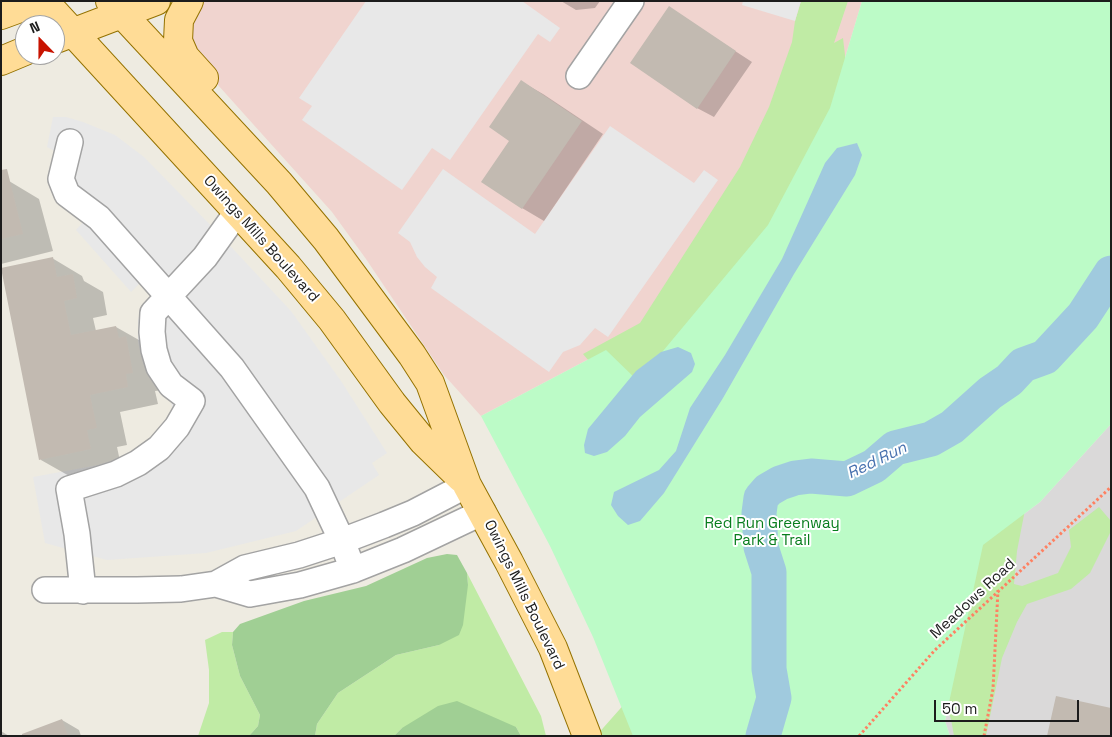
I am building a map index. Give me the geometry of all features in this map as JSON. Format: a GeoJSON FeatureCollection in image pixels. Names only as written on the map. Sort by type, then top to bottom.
{"type":"FeatureCollection","features":[{"type":"Feature","properties":{"kind":"main road"},"geometry":{"type":"LineString","coordinates":[[1,15],[39,1]]}},
{"type":"Feature","properties":{"kind":"main road","name":"Owings Mills Boulevard"},"geometry":{"type":"LineString","coordinates":[[44,1],[52,15]]}},
{"type":"Feature","properties":{"kind":"main road"},"geometry":{"type":"LineString","coordinates":[[65,35],[116,8],[156,1]]}},
{"type":"Feature","properties":{"kind":"main road"},"geometry":{"type":"LineString","coordinates":[[188,1],[182,12],[178,27],[178,41],[185,57],[277,158],[344,238],[397,315],[412,355]]}},
{"type":"Feature","properties":{"kind":"main road","name":"Owings Mills Boulevard"},"geometry":{"type":"LineString","coordinates":[[116,8],[279,183],[326,239],[412,355],[430,383],[468,485],[553,648],[583,726]]}},
{"type":"Feature","properties":{"kind":"main road","name":"Owings Mills Boulevard"},"geometry":{"type":"LineString","coordinates":[[65,37],[238,211],[332,320],[392,403],[423,440],[468,485]]}},
{"type":"Feature","properties":{"kind":"main road"},"geometry":{"type":"LineString","coordinates":[[1,61],[15,55]]}},
{"type":"Feature","properties":{"kind":"street"},"geometry":{"type":"LineString","coordinates":[[579,76],[631,1]]}},
{"type":"Feature","properties":{"kind":"street"},"geometry":{"type":"LineString","coordinates":[[70,142],[61,179],[67,194],[99,218],[238,376],[317,488],[342,541],[353,570]]}},
{"type":"Feature","properties":{"kind":"street"},"geometry":{"type":"LineString","coordinates":[[83,591],[77,534],[69,488],[116,474],[138,463],[159,448],[177,427],[192,401],[171,385],[159,367],[154,350],[153,314],[205,258],[238,211]]}},
{"type":"Feature","properties":{"kind":"street"},"geometry":{"type":"LineString","coordinates":[[45,590],[181,589],[216,584],[245,568],[299,555],[342,541],[412,513],[468,485]]}},
{"type":"Feature","properties":{"kind":"street"},"geometry":{"type":"LineString","coordinates":[[216,584],[250,594],[300,585],[353,570],[434,536],[483,512]]}},
{"type":"Feature","properties":{"kind":"path","name":"Meadows Road"},"geometry":{"type":"LineString","coordinates":[[859,736],[935,650],[1111,487]]}},
{"type":"Feature","properties":{"kind":"path"},"geometry":{"type":"LineString","coordinates":[[984,736],[993,689],[998,590]]}},
{"type":"Feature","properties":{"kind":"shaded area"},"geometry":{"type":"Polygon","coordinates":[[[203,1],[862,1],[830,108],[768,225],[638,381],[606,350],[481,416],[444,375],[332,212],[200,65],[192,51],[190,25],[199,5],[203,1]]]}},
{"type":"Feature","properties":{"kind":"shaded area"},"geometry":{"type":"Polygon","coordinates":[[[366,1],[522,1],[560,28],[550,42],[538,34],[450,160],[432,148],[402,190],[302,120],[312,106],[299,98],[366,1]]]}},
{"type":"Feature","properties":{"kind":"shaded area"},"geometry":{"type":"Polygon","coordinates":[[[743,1],[801,1],[795,21],[742,5],[743,1]]]}},
{"type":"Feature","properties":{"kind":"shaded area"},"geometry":{"type":"Polygon","coordinates":[[[53,117],[66,117],[115,135],[144,157],[291,311],[341,381],[387,453],[372,463],[379,475],[296,531],[206,553],[107,560],[45,543],[33,477],[98,465],[124,457],[147,445],[161,431],[173,410],[171,402],[159,390],[149,375],[143,363],[138,342],[138,320],[142,306],[151,295],[140,283],[131,292],[76,230],[85,220],[58,153],[47,147],[53,117]]]}},
{"type":"Feature","properties":{"kind":"shaded area"},"geometry":{"type":"Polygon","coordinates":[[[610,126],[694,183],[704,170],[718,180],[608,337],[595,328],[580,345],[563,352],[549,372],[431,288],[437,277],[417,257],[410,242],[398,233],[443,169],[535,234],[610,126]]]}},
{"type":"Feature","properties":{"kind":"shaded area"},"geometry":{"type":"Polygon","coordinates":[[[1111,424],[1111,736],[950,736],[945,721],[983,545],[1040,502],[1111,424]]]}},
{"type":"Feature","properties":{"kind":"green space"},"geometry":{"type":"Polygon","coordinates":[[[801,1],[848,1],[834,43],[843,38],[847,72],[715,736],[596,736],[627,701],[782,259],[611,402],[595,368],[583,354],[640,323],[740,167],[769,107],[792,42],[795,21],[801,1]]]}},
{"type":"Feature","properties":{"kind":"green space","name":"Red Run Greenway Park & Trail"},"geometry":{"type":"Polygon","coordinates":[[[862,1],[1111,1],[1111,424],[1040,502],[983,545],[945,721],[950,736],[633,736],[593,637],[550,546],[481,416],[606,350],[638,381],[768,225],[830,108],[862,1]]]}},
{"type":"Feature","properties":{"kind":"green space"},"geometry":{"type":"Polygon","coordinates":[[[1052,371],[1017,551],[1014,584],[1022,586],[1058,573],[1071,547],[1069,530],[1099,507],[1111,521],[1111,531],[1090,573],[1071,589],[1027,604],[1017,622],[1002,658],[986,736],[954,736],[951,719],[944,702],[973,546],[1052,371]]]}},
{"type":"Feature","properties":{"kind":"green space"},"geometry":{"type":"Polygon","coordinates":[[[447,554],[457,555],[467,573],[468,585],[463,625],[459,635],[439,645],[396,655],[338,693],[317,724],[315,736],[249,736],[258,726],[260,715],[240,676],[232,645],[233,632],[240,624],[304,601],[366,586],[427,558],[447,554]]]}},
{"type":"Feature","properties":{"kind":"green space"},"geometry":{"type":"Polygon","coordinates":[[[467,573],[541,716],[546,736],[521,736],[516,727],[402,728],[394,736],[315,736],[317,724],[338,693],[396,655],[439,645],[468,585],[467,573]]]}},
{"type":"Feature","properties":{"kind":"green space"},"geometry":{"type":"Polygon","coordinates":[[[222,632],[233,632],[232,645],[240,676],[260,715],[258,726],[249,736],[198,736],[209,703],[209,670],[205,640],[222,632]]]}},
{"type":"Feature","properties":{"kind":"green space"},"geometry":{"type":"Polygon","coordinates":[[[457,701],[516,727],[521,736],[394,736],[402,728],[438,706],[457,701]]]}},
{"type":"Feature","properties":{"kind":"water"},"geometry":{"type":"Polygon","coordinates":[[[857,143],[862,155],[855,175],[794,274],[723,398],[664,493],[640,521],[628,525],[618,516],[611,505],[614,492],[659,470],[676,451],[690,408],[725,355],[782,259],[825,163],[837,148],[857,143]]]}},
{"type":"Feature","properties":{"kind":"water"},"geometry":{"type":"Polygon","coordinates":[[[678,347],[691,353],[695,364],[692,372],[640,417],[625,436],[607,452],[594,456],[585,453],[584,445],[588,429],[636,371],[661,352],[678,347]]]}},
{"type":"Feature","properties":{"kind":"building"},"geometry":{"type":"Polygon","coordinates":[[[669,6],[736,51],[697,109],[630,63],[669,6]]]}},
{"type":"Feature","properties":{"kind":"building"},"geometry":{"type":"Polygon","coordinates":[[[521,80],[582,121],[522,209],[481,182],[509,141],[489,127],[521,80]]]}},
{"type":"Feature","properties":{"kind":"building"},"geometry":{"type":"Polygon","coordinates":[[[7,169],[23,234],[1,239],[1,170],[7,169]]]}},
{"type":"Feature","properties":{"kind":"building"},"geometry":{"type":"Polygon","coordinates":[[[53,257],[57,277],[73,274],[77,298],[64,301],[71,335],[116,326],[119,338],[126,336],[133,373],[126,374],[128,387],[90,395],[97,428],[87,430],[91,449],[39,460],[1,268],[53,257]]]}},
{"type":"Feature","properties":{"kind":"building"},"geometry":{"type":"Polygon","coordinates":[[[1056,696],[1111,708],[1111,736],[1047,736],[1056,696]]]}},
{"type":"Feature","properties":{"kind":"building"},"geometry":{"type":"Polygon","coordinates":[[[62,719],[68,736],[22,736],[22,734],[62,719]]]}},
{"type":"Feature","properties":{"kind":"waterway","name":"Red Run"},"geometry":{"type":"LineString","coordinates":[[763,736],[774,698],[769,669],[769,572],[761,547],[759,513],[761,498],[768,490],[780,483],[795,478],[811,476],[847,479],[874,466],[895,448],[931,439],[952,427],[990,393],[1009,380],[1023,365],[1045,357],[1083,316],[1111,273]]}}]}
